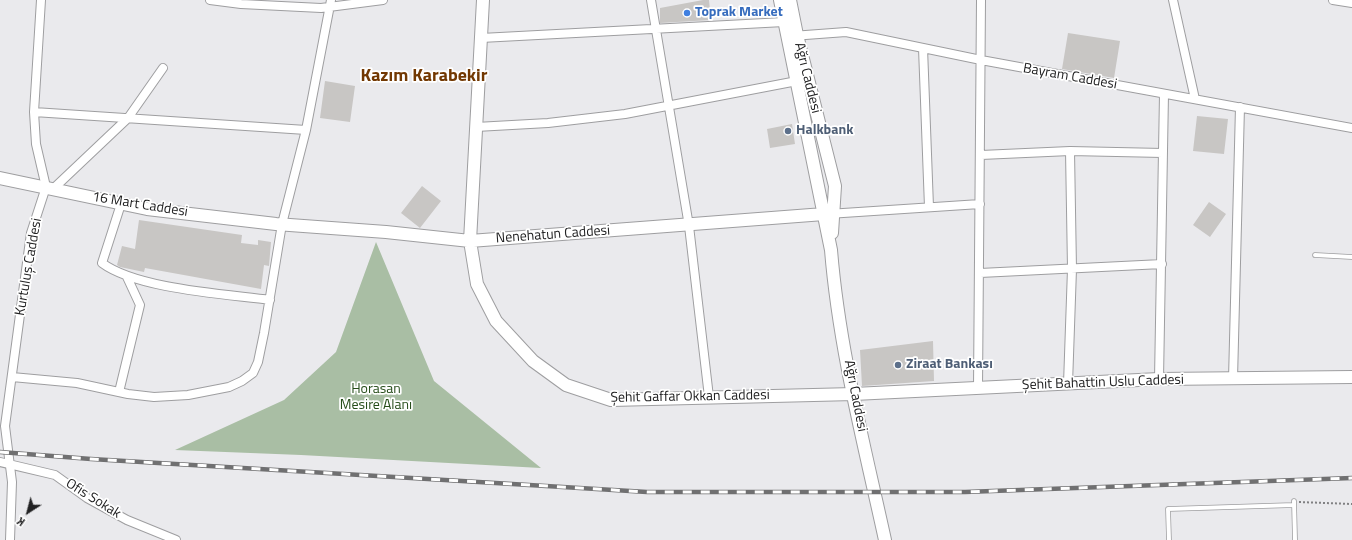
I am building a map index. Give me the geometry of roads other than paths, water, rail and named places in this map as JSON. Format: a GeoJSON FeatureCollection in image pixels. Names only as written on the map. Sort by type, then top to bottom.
{"type":"FeatureCollection","features":[{"type":"Feature","properties":{"kind":"street"},"geometry":{"type":"LineString","coordinates":[[41,0],[34,112],[36,144],[49,188],[128,118],[163,68]]}},
{"type":"Feature","properties":{"kind":"street"},"geometry":{"type":"LineString","coordinates":[[210,0],[241,4],[330,4],[383,0]]}},
{"type":"Feature","properties":{"kind":"street","name":"Şehit Gaffar Okkan Caddesi"},"geometry":{"type":"LineString","coordinates":[[483,0],[470,241],[477,284],[496,321],[533,361],[566,385],[611,400],[854,394]]}},
{"type":"Feature","properties":{"kind":"street"},"geometry":{"type":"LineString","coordinates":[[651,0],[688,226],[709,398]]}},
{"type":"Feature","properties":{"kind":"street","name":"Ağrı Caddesi"},"geometry":{"type":"LineString","coordinates":[[780,0],[784,22],[792,36],[835,186],[828,214]]}},
{"type":"Feature","properties":{"kind":"street","name":"Ağrı Caddesi"},"geometry":{"type":"LineString","coordinates":[[790,0],[797,81],[828,214],[834,288],[854,394],[885,540]]}},
{"type":"Feature","properties":{"kind":"street"},"geometry":{"type":"LineString","coordinates":[[978,388],[981,0]]}},
{"type":"Feature","properties":{"kind":"street"},"geometry":{"type":"LineString","coordinates":[[1173,0],[1195,99]]}},
{"type":"Feature","properties":{"kind":"street"},"geometry":{"type":"LineString","coordinates":[[1333,0],[1352,3]]}},
{"type":"Feature","properties":{"kind":"street"},"geometry":{"type":"LineString","coordinates":[[12,377],[77,383],[119,392],[154,397],[188,395],[229,387],[242,381],[253,372],[258,362],[282,224],[306,130],[330,4]]}},
{"type":"Feature","properties":{"kind":"street"},"geometry":{"type":"LineString","coordinates":[[481,38],[784,22]]}},
{"type":"Feature","properties":{"kind":"street","name":"Bayram Caddesi"},"geometry":{"type":"LineString","coordinates":[[792,36],[846,32],[981,60],[1352,128]]}},
{"type":"Feature","properties":{"kind":"street"},"geometry":{"type":"LineString","coordinates":[[922,48],[929,208]]}},
{"type":"Feature","properties":{"kind":"street"},"geometry":{"type":"LineString","coordinates":[[476,127],[626,114],[797,81]]}},
{"type":"Feature","properties":{"kind":"street"},"geometry":{"type":"LineString","coordinates":[[1159,380],[1164,94]]}},
{"type":"Feature","properties":{"kind":"street"},"geometry":{"type":"LineString","coordinates":[[1233,379],[1240,107]]}},
{"type":"Feature","properties":{"kind":"street"},"geometry":{"type":"LineString","coordinates":[[34,112],[306,130]]}},
{"type":"Feature","properties":{"kind":"street"},"geometry":{"type":"LineString","coordinates":[[980,155],[1070,151],[1163,153]]}},
{"type":"Feature","properties":{"kind":"street"},"geometry":{"type":"LineString","coordinates":[[1068,384],[1072,269],[1070,151]]}},
{"type":"Feature","properties":{"kind":"street","name":"16 Mart Caddesi"},"geometry":{"type":"LineString","coordinates":[[0,178],[121,204],[282,224]]}},
{"type":"Feature","properties":{"kind":"street","name":"Kurtuluş Caddesi"},"geometry":{"type":"LineString","coordinates":[[10,540],[12,482],[4,463],[2,425],[12,377],[31,233],[49,188]]}},
{"type":"Feature","properties":{"kind":"street"},"geometry":{"type":"LineString","coordinates":[[121,204],[102,263],[111,270],[127,277],[184,288],[270,300]]}},
{"type":"Feature","properties":{"kind":"street"},"geometry":{"type":"LineString","coordinates":[[828,214],[980,204]]}},
{"type":"Feature","properties":{"kind":"street","name":"Nenehatun Caddesi"},"geometry":{"type":"LineString","coordinates":[[282,224],[386,232],[470,241],[688,226],[828,214]]}},
{"type":"Feature","properties":{"kind":"street"},"geometry":{"type":"LineString","coordinates":[[980,273],[1162,264]]}},
{"type":"Feature","properties":{"kind":"street"},"geometry":{"type":"LineString","coordinates":[[119,392],[140,305],[127,277]]}},
{"type":"Feature","properties":{"kind":"street","name":"Şehit Bahattin Uslu Caddesi"},"geometry":{"type":"LineString","coordinates":[[854,394],[1159,380],[1352,377]]}},
{"type":"Feature","properties":{"kind":"street","name":"Ofis Sokak"},"geometry":{"type":"LineString","coordinates":[[4,463],[55,475],[87,498],[127,520],[176,540]]}},
{"type":"Feature","properties":{"kind":"lane"},"geometry":{"type":"LineString","coordinates":[[1315,256],[1352,257]]}},
{"type":"Feature","properties":{"kind":"lane"},"geometry":{"type":"LineString","coordinates":[[1169,540],[1168,508],[1294,503],[1295,540]]}},
{"type":"Feature","properties":{"kind":"railway"},"geometry":{"type":"LineString","coordinates":[[0,452],[91,459],[647,492],[965,492],[1352,478]]}},
{"type":"Feature","properties":{"kind":"place","name":"Toprak Market"},"geometry":{"type":"Point","coordinates":[687,13]}},
{"type":"Feature","properties":{"kind":"place","name":"Halkbank"},"geometry":{"type":"Point","coordinates":[788,131]}},
{"type":"Feature","properties":{"kind":"place","name":"Ziraat Bankası"},"geometry":{"type":"Point","coordinates":[898,365]}},
{"type":"Feature","properties":{"kind":"district","name":"Kazım Karabekir"},"geometry":{"type":"Point","coordinates":[424,77]}},
{"type":"Feature","properties":{"kind":"park label","name":"Horasan Mesire Alanı"},"geometry":{"type":"Point","coordinates":[376,398]}}]}
